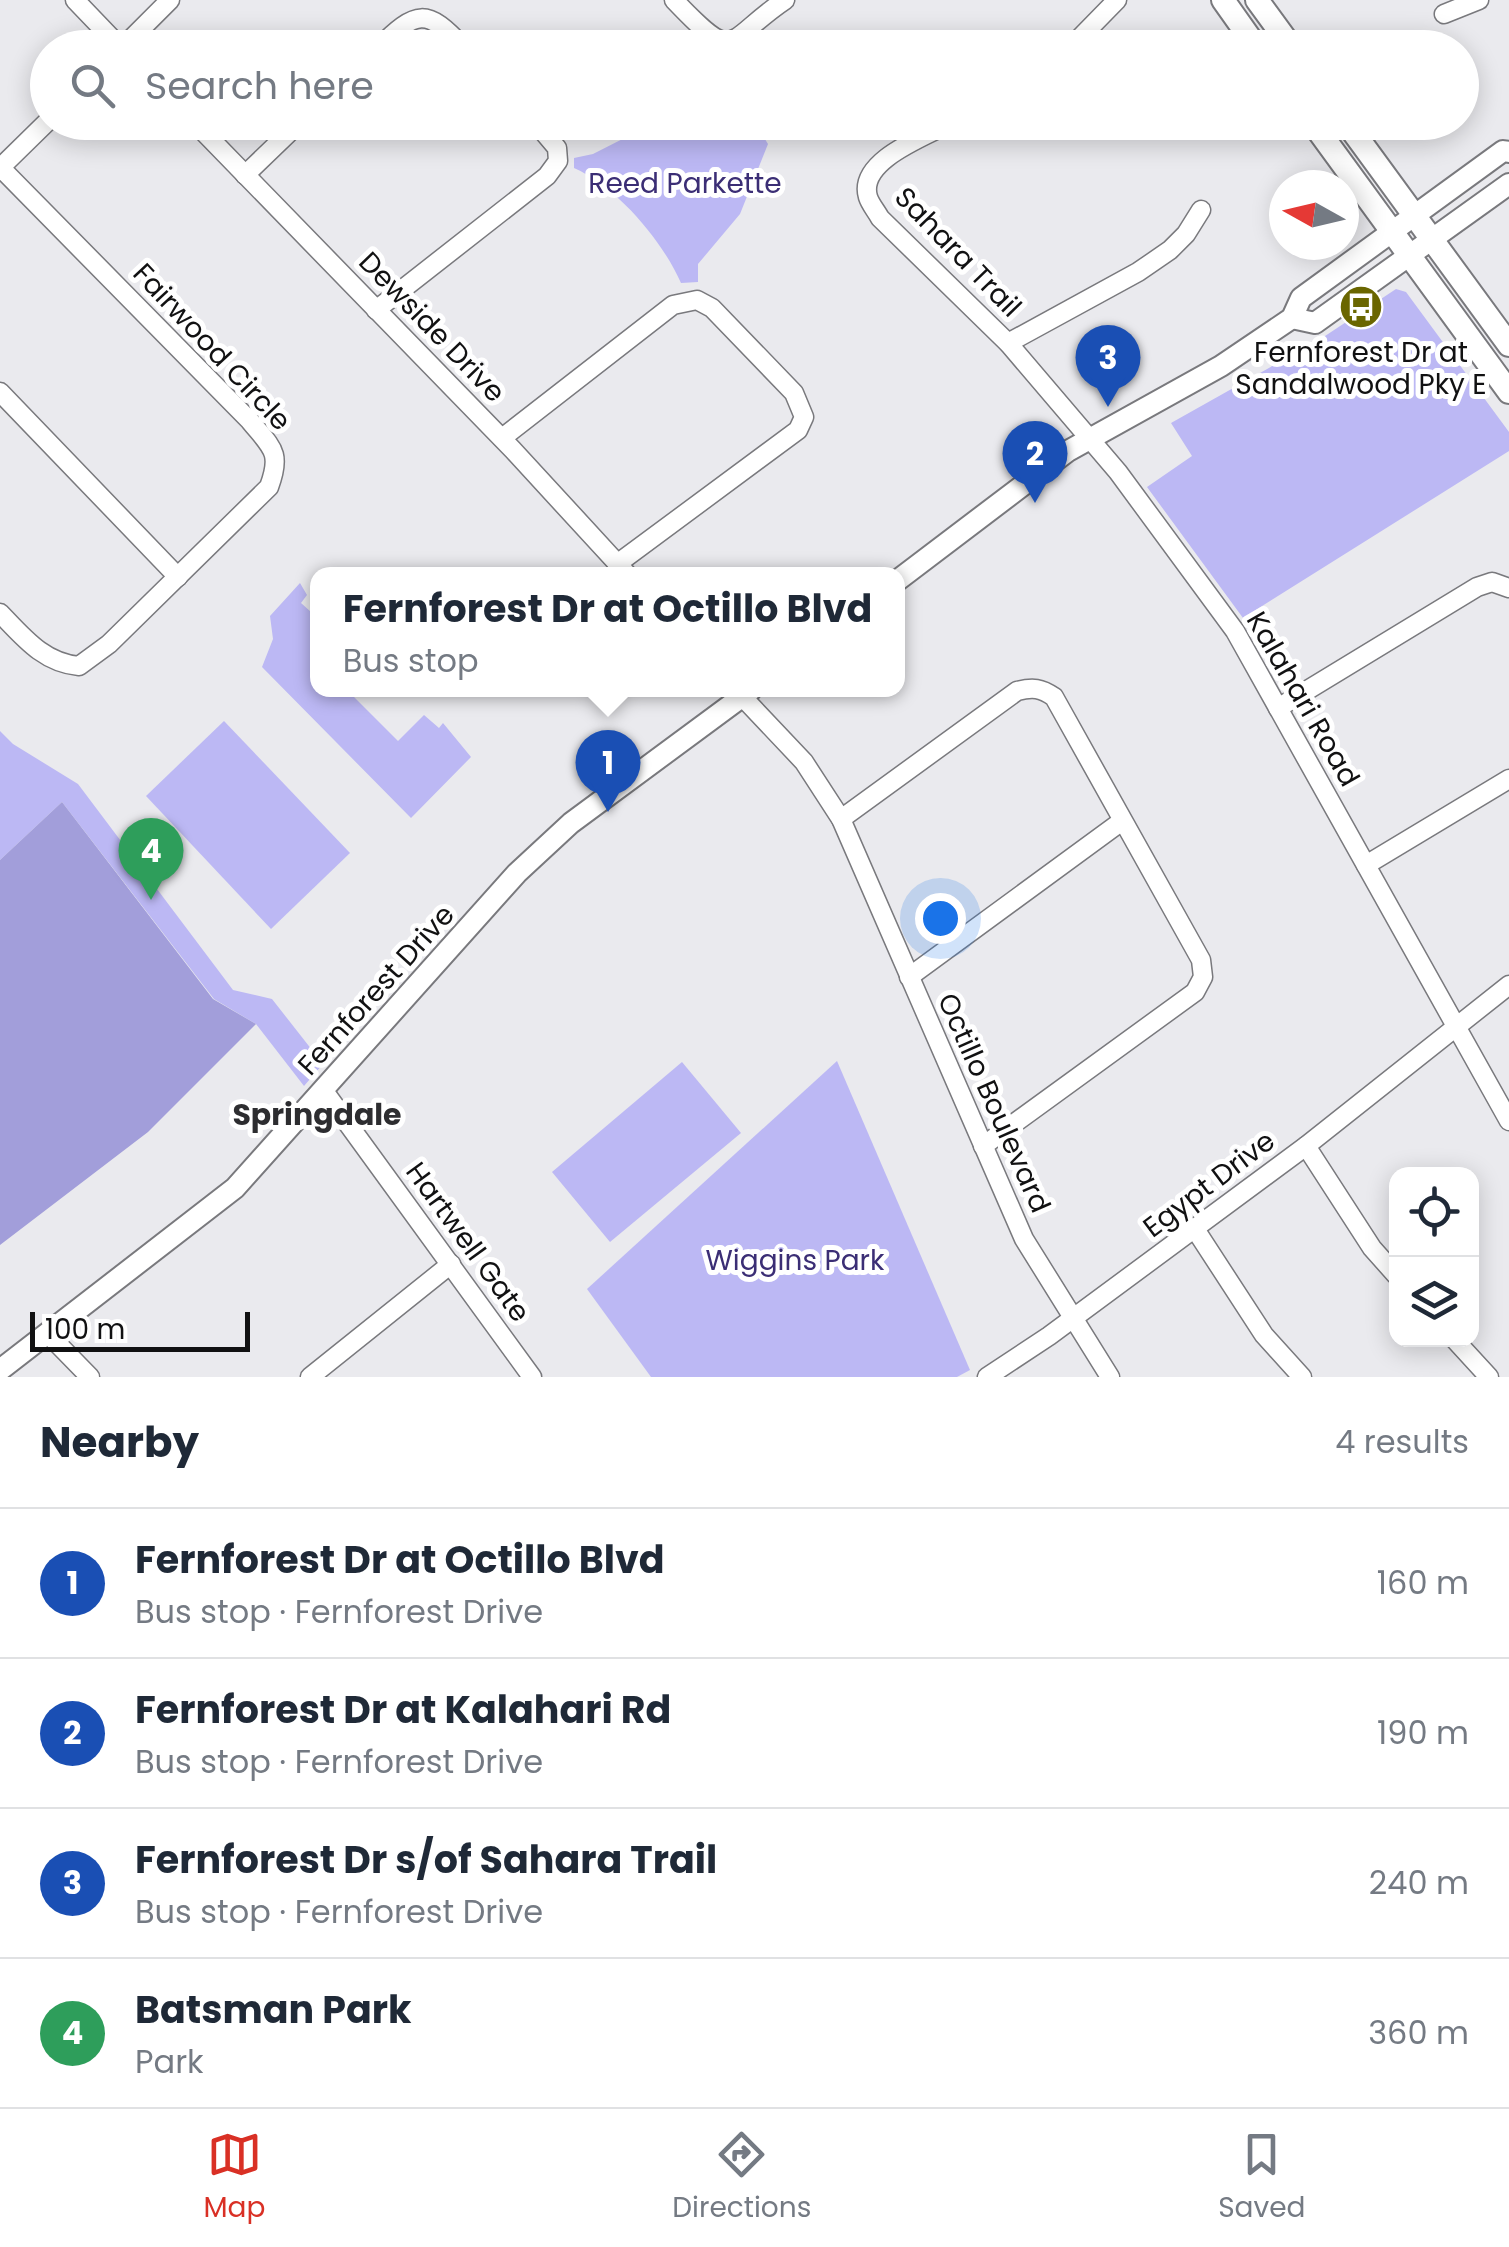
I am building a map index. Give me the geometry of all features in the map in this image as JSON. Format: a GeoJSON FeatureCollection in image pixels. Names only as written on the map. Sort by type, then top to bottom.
{"type":"FeatureCollection","features":[{"type":"Feature","properties":{"kind":"main road"},"geometry":{"type":"LineString","coordinates":[[1223,0],[1245,30]]}},
{"type":"Feature","properties":{"kind":"main road"},"geometry":{"type":"LineString","coordinates":[[1258,0],[1279,30]]}},
{"type":"Feature","properties":{"kind":"main road"},"geometry":{"type":"LineString","coordinates":[[1325,140],[1509,392]]}},
{"type":"Feature","properties":{"kind":"main road"},"geometry":{"type":"LineString","coordinates":[[1359,140],[1509,346]]}},
{"type":"Feature","properties":{"kind":"street"},"geometry":{"type":"LineString","coordinates":[[76,0],[105,30]]}},
{"type":"Feature","properties":{"kind":"street"},"geometry":{"type":"LineString","coordinates":[[140,30],[170,0]]}},
{"type":"Feature","properties":{"kind":"street"},"geometry":{"type":"LineString","coordinates":[[674,0],[705,30]]}},
{"type":"Feature","properties":{"kind":"street"},"geometry":{"type":"LineString","coordinates":[[749,30],[785,0]]}},
{"type":"Feature","properties":{"kind":"street"},"geometry":{"type":"LineString","coordinates":[[1088,30],[1117,0]]}},
{"type":"Feature","properties":{"kind":"street"},"geometry":{"type":"LineString","coordinates":[[1444,14],[1478,0]]}},
{"type":"Feature","properties":{"kind":"street"},"geometry":{"type":"LineString","coordinates":[[396,30],[416,17],[428,16],[448,30]]}},
{"type":"Feature","properties":{"kind":"street"},"geometry":{"type":"LineString","coordinates":[[0,168],[30,139]]}},
{"type":"Feature","properties":{"kind":"street","name":"Dewside Drive"},"geometry":{"type":"LineString","coordinates":[[211,140],[502,438],[619,567]]}},
{"type":"Feature","properties":{"kind":"street"},"geometry":{"type":"LineString","coordinates":[[245,176],[282,140]]}},
{"type":"Feature","properties":{"kind":"street"},"geometry":{"type":"LineString","coordinates":[[376,310],[547,176],[558,161],[557,148],[550,140]]}},
{"type":"Feature","properties":{"kind":"street","name":"Sahara Trail"},"geometry":{"type":"LineString","coordinates":[[917,140],[892,153],[869,176],[868,196],[880,218],[1008,343],[1088,438]]}},
{"type":"Feature","properties":{"kind":"street"},"geometry":{"type":"LineString","coordinates":[[905,575],[1088,438],[1221,366],[1292,318],[1302,298],[1503,151],[1509,152]]}},
{"type":"Feature","properties":{"kind":"street","name":"Fairwood Circle"},"geometry":{"type":"LineString","coordinates":[[0,168],[237,407],[276,452],[277,467],[269,487],[110,644],[79,666],[58,664],[39,652],[0,613]]}},
{"type":"Feature","properties":{"kind":"street"},"geometry":{"type":"LineString","coordinates":[[1292,318],[1315,324],[1509,184]]}},
{"type":"Feature","properties":{"kind":"street"},"geometry":{"type":"LineString","coordinates":[[1008,343],[1138,272],[1170,250],[1201,210]]}},
{"type":"Feature","properties":{"kind":"street"},"geometry":{"type":"LineString","coordinates":[[502,438],[673,305],[698,300],[712,308],[794,393],[804,417],[798,430],[626,567]]}},
{"type":"Feature","properties":{"kind":"street"},"geometry":{"type":"LineString","coordinates":[[0,392],[178,576]]}},
{"type":"Feature","properties":{"kind":"street","name":"Kalahari Road"},"geometry":{"type":"LineString","coordinates":[[1088,438],[1118,472],[1235,631],[1509,1121]]}},
{"type":"Feature","properties":{"kind":"street"},"geometry":{"type":"LineString","coordinates":[[1278,708],[1477,587],[1492,582],[1509,588]]}},
{"type":"Feature","properties":{"kind":"street"},"geometry":{"type":"LineString","coordinates":[[841,820],[1018,691],[1033,688],[1054,697],[1201,960],[1203,977],[1195,992],[983,1146]]}},
{"type":"Feature","properties":{"kind":"street","name":"Fernforest Drive"},"geometry":{"type":"LineString","coordinates":[[0,1370],[235,1188],[534,855],[736,697]]}},
{"type":"Feature","properties":{"kind":"street","name":"Octillo Boulevard"},"geometry":{"type":"LineString","coordinates":[[747,697],[804,762],[841,820],[1024,1238],[1110,1377]]}},
{"type":"Feature","properties":{"kind":"street"},"geometry":{"type":"LineString","coordinates":[[1366,865],[1509,779]]}},
{"type":"Feature","properties":{"kind":"street"},"geometry":{"type":"LineString","coordinates":[[910,976],[1122,820]]}},
{"type":"Feature","properties":{"kind":"street","name":"Egypt Drive"},"geometry":{"type":"LineString","coordinates":[[988,1377],[1306,1146],[1509,985]]}},
{"type":"Feature","properties":{"kind":"street","name":"Hartwell Gate"},"geometry":{"type":"LineString","coordinates":[[324,1090],[532,1377]]}},
{"type":"Feature","properties":{"kind":"street"},"geometry":{"type":"LineString","coordinates":[[1306,1146],[1372,1248],[1389,1267]]}},
{"type":"Feature","properties":{"kind":"street"},"geometry":{"type":"LineString","coordinates":[[1195,1229],[1264,1334],[1302,1377]]}},
{"type":"Feature","properties":{"kind":"street"},"geometry":{"type":"LineString","coordinates":[[310,1377],[451,1264]]}},
{"type":"Feature","properties":{"kind":"street"},"geometry":{"type":"LineString","coordinates":[[48,1334],[90,1377]]}},
{"type":"Feature","properties":{"kind":"street"},"geometry":{"type":"LineString","coordinates":[[1461,1347],[1489,1377]]}},
{"type":"Feature","properties":{"kind":"green space","name":"Reed Parkette"},"geometry":{"type":"Polygon","coordinates":[[[621,140],[766,140],[768,144],[740,214],[698,264],[698,282],[681,283],[636,216],[606,188],[574,168],[574,158],[593,154],[621,140]]]}},
{"type":"Feature","properties":{"kind":"green space"},"geometry":{"type":"Polygon","coordinates":[[[1396,289],[1406,292],[1509,432],[1509,451],[1243,618],[1147,487],[1192,456],[1171,423],[1322,338],[1396,289]]]}},
{"type":"Feature","properties":{"kind":"green space"},"geometry":{"type":"Polygon","coordinates":[[[300,583],[307,595],[301,603],[310,611],[310,697],[354,697],[398,741],[424,715],[439,728],[443,723],[471,757],[411,818],[262,667],[273,639],[270,616],[300,583]]]}},
{"type":"Feature","properties":{"kind":"green space"},"geometry":{"type":"Polygon","coordinates":[[[224,721],[350,853],[271,929],[146,796],[224,721]]]}},
{"type":"Feature","properties":{"kind":"green space"},"geometry":{"type":"Polygon","coordinates":[[[0,731],[13,744],[78,784],[233,990],[272,999],[323,1064],[304,1086],[256,1024],[214,999],[62,802],[0,860],[0,731]]]}},
{"type":"Feature","properties":{"kind":"green space","name":"Wiggins Park"},"geometry":{"type":"Polygon","coordinates":[[[837,1061],[970,1370],[957,1377],[651,1377],[587,1289],[837,1061]]]}},
{"type":"Feature","properties":{"kind":"green space"},"geometry":{"type":"Polygon","coordinates":[[[682,1062],[741,1133],[610,1242],[552,1172],[682,1062]]]}},
{"type":"Feature","properties":{"kind":"shaded area"},"geometry":{"type":"Polygon","coordinates":[[[62,802],[213,999],[256,1024],[148,1132],[0,1245],[0,860],[62,802]]]}},
{"type":"Feature","properties":{"kind":"place","name":"Fernforest Dr at Sandalwood Pky E"},"geometry":{"type":"Point","coordinates":[1361,307]}},
{"type":"Feature","properties":{"kind":"place","name":"Fernforest Dr s/of Sahara Trail"},"geometry":{"type":"Point","coordinates":[1108,407]}},
{"type":"Feature","properties":{"kind":"place","name":"Fernforest Dr at Kalahari Rd"},"geometry":{"type":"Point","coordinates":[1035,503]}},
{"type":"Feature","properties":{"kind":"place","name":"Fernforest Dr at Octillo Blvd"},"geometry":{"type":"Point","coordinates":[608,812]}},
{"type":"Feature","properties":{"kind":"place","name":"Batsman Park"},"geometry":{"type":"Point","coordinates":[151,900]}},
{"type":"Feature","properties":{"kind":"district","name":"Springdale"},"geometry":{"type":"Point","coordinates":[317,1114]}}]}
